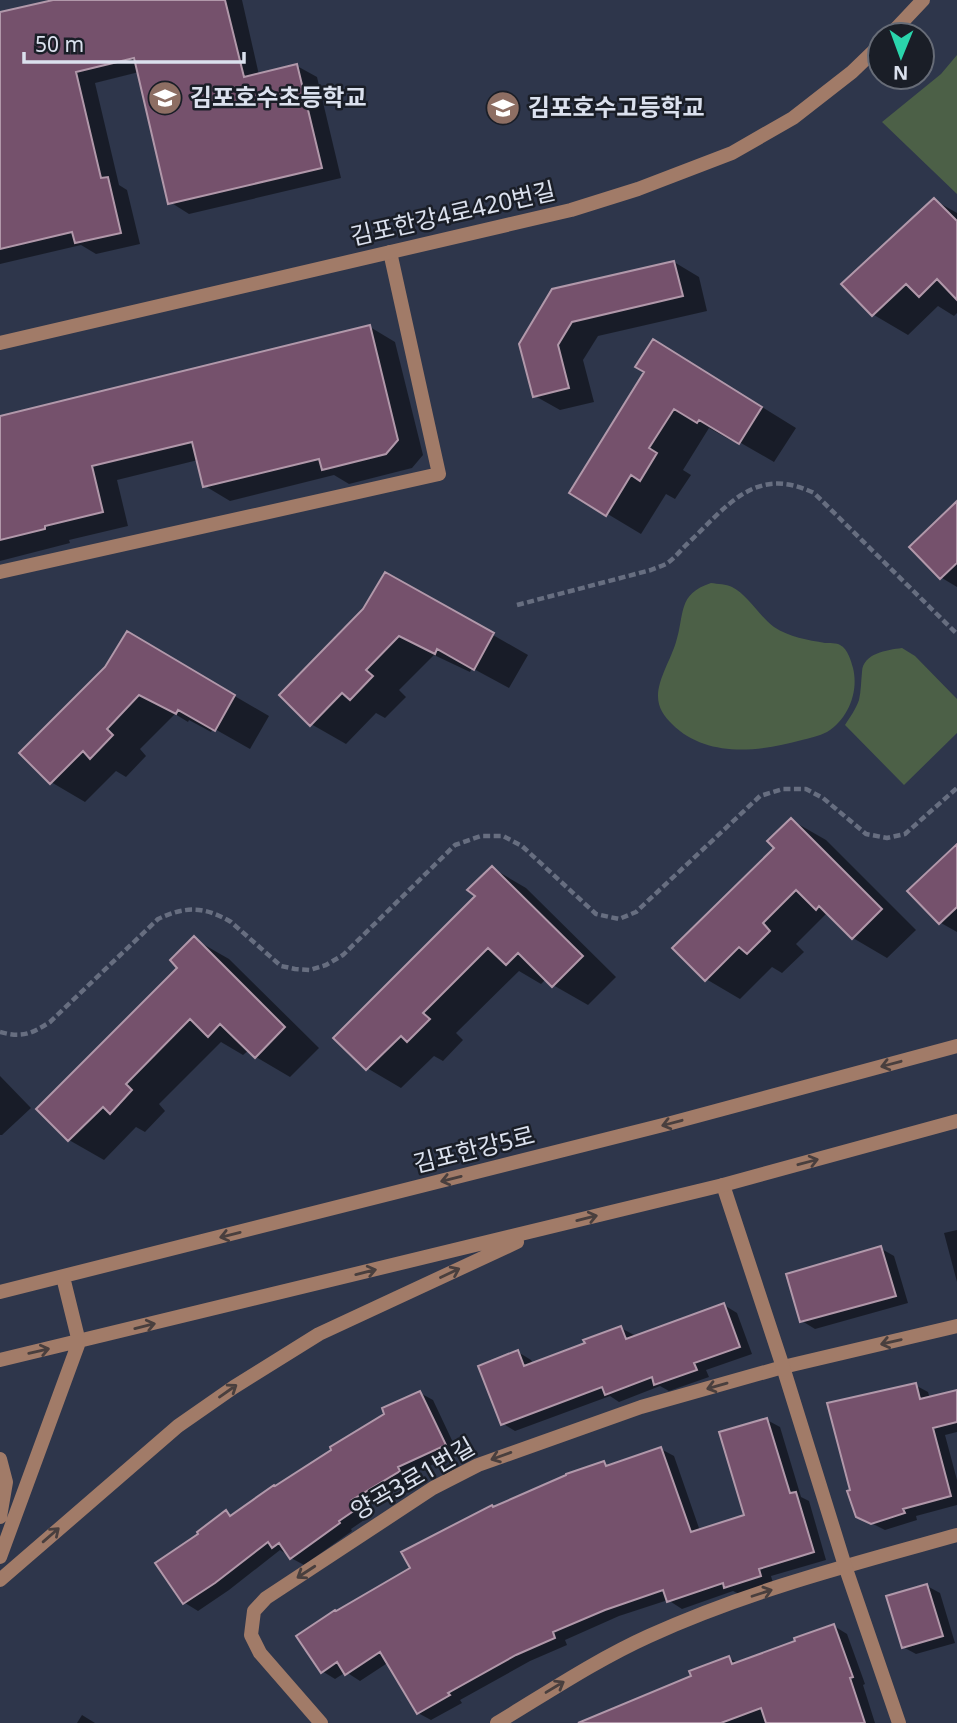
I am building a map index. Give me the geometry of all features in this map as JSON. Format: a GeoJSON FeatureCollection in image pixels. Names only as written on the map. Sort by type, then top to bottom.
{"type":"FeatureCollection","features":[{"type":"Feature","properties":{"kind":"street"},"geometry":{"type":"LineString","coordinates":[[903,21],[923,0]]}},
{"type":"Feature","properties":{"kind":"street","name":"김포한강4로420번길"},"geometry":{"type":"LineString","coordinates":[[0,343],[570,209],[638,189],[732,153],[793,118],[866,58]]}},
{"type":"Feature","properties":{"kind":"street"},"geometry":{"type":"LineString","coordinates":[[0,572],[439,474],[390,252]]}},
{"type":"Feature","properties":{"kind":"street","name":"김포한강5로"},"geometry":{"type":"LineString","coordinates":[[0,1293],[671,1124],[957,1046]]}},
{"type":"Feature","properties":{"kind":"street"},"geometry":{"type":"LineString","coordinates":[[0,1360],[723,1185],[957,1121]]}},
{"type":"Feature","properties":{"kind":"street"},"geometry":{"type":"LineString","coordinates":[[723,1185],[845,1566],[899,1723]]}},
{"type":"Feature","properties":{"kind":"street"},"geometry":{"type":"LineString","coordinates":[[0,1580],[178,1426],[234,1387],[319,1335],[546,1228]]}},
{"type":"Feature","properties":{"kind":"street"},"geometry":{"type":"LineString","coordinates":[[0,1557],[79,1342],[63,1277]]}},
{"type":"Feature","properties":{"kind":"street","name":"양곡3로1번길"},"geometry":{"type":"LineString","coordinates":[[321,1723],[260,1653],[251,1635],[254,1611],[266,1598],[433,1488],[478,1465],[641,1407],[783,1367],[957,1326]]}},
{"type":"Feature","properties":{"kind":"street"},"geometry":{"type":"LineString","coordinates":[[0,1459],[6,1482],[0,1517]]}},
{"type":"Feature","properties":{"kind":"street"},"geometry":{"type":"LineString","coordinates":[[497,1723],[595,1663],[647,1636],[708,1611],[845,1566],[957,1535]]}},
{"type":"Feature","properties":{"kind":"path"},"geometry":{"type":"LineString","coordinates":[[517,605],[651,570],[668,563],[735,499],[751,488],[785,483],[814,493],[957,634]]}},
{"type":"Feature","properties":{"kind":"path"},"geometry":{"type":"LineString","coordinates":[[0,1032],[17,1035],[33,1033],[50,1022],[158,919],[176,911],[190,909],[222,916],[281,966],[310,970],[343,955],[455,845],[481,836],[503,836],[522,846],[596,914],[619,919],[636,912],[760,796],[783,789],[806,789],[823,798],[866,834],[887,838],[905,834],[957,788]]}},
{"type":"Feature","properties":{"kind":"green space"},"geometry":{"type":"Polygon","coordinates":[[[957,55],[957,194],[882,122],[920,91],[936,91],[936,78],[957,55]]]}},
{"type":"Feature","properties":{"kind":"green space"},"geometry":{"type":"Polygon","coordinates":[[[711,583],[727,585],[737,590],[774,627],[792,636],[837,644],[845,649],[853,668],[853,695],[846,712],[834,727],[821,735],[785,744],[733,749],[700,743],[666,718],[659,704],[659,689],[676,642],[684,606],[692,593],[711,583]]]}},
{"type":"Feature","properties":{"kind":"green space"},"geometry":{"type":"Polygon","coordinates":[[[902,648],[915,656],[957,699],[957,733],[904,785],[845,725],[859,700],[863,666],[877,654],[902,648]]]}},
{"type":"Feature","properties":{"kind":"building","name":"김포호수초등학교"},"geometry":{"type":"Polygon","coordinates":[[[53,0],[225,0],[244,77],[297,64],[322,168],[168,204],[134,58],[76,72],[101,178],[108,177],[121,233],[75,243],[72,232],[0,249],[0,12],[53,0]]]}},
{"type":"Feature","properties":{"kind":"building"},"geometry":{"type":"Polygon","coordinates":[[[934,198],[957,221],[957,300],[937,279],[919,297],[906,284],[872,316],[841,284],[934,198]]]}},
{"type":"Feature","properties":{"kind":"building"},"geometry":{"type":"Polygon","coordinates":[[[674,261],[683,296],[572,322],[558,345],[569,388],[533,397],[519,344],[552,289],[674,261]]]}},
{"type":"Feature","properties":{"kind":"building"},"geometry":{"type":"Polygon","coordinates":[[[370,325],[398,440],[386,454],[322,470],[319,459],[203,487],[192,442],[92,466],[103,512],[0,540],[0,416],[370,325]]]}},
{"type":"Feature","properties":{"kind":"building"},"geometry":{"type":"Polygon","coordinates":[[[653,339],[762,407],[739,444],[699,420],[697,423],[674,409],[649,448],[657,453],[640,481],[631,475],[606,516],[569,493],[644,372],[635,367],[653,339]]]}},
{"type":"Feature","properties":{"kind":"building"},"geometry":{"type":"Polygon","coordinates":[[[957,501],[957,563],[940,579],[909,547],[957,501]]]}},
{"type":"Feature","properties":{"kind":"building"},"geometry":{"type":"Polygon","coordinates":[[[385,572],[494,633],[474,670],[437,649],[435,654],[399,636],[366,670],[373,676],[350,700],[342,693],[310,726],[279,695],[363,609],[385,572]]]}},
{"type":"Feature","properties":{"kind":"building"},"geometry":{"type":"Polygon","coordinates":[[[127,631],[235,695],[215,731],[178,710],[176,714],[139,695],[107,729],[113,735],[90,759],[83,751],[50,784],[19,753],[105,667],[127,631]]]}},
{"type":"Feature","properties":{"kind":"building"},"geometry":{"type":"Polygon","coordinates":[[[791,818],[882,909],[852,939],[819,906],[816,910],[796,890],[763,923],[770,931],[747,954],[739,947],[705,981],[672,948],[774,848],[767,841],[791,818]]]}},
{"type":"Feature","properties":{"kind":"building"},"geometry":{"type":"Polygon","coordinates":[[[957,844],[957,907],[939,924],[907,891],[957,844]]]}},
{"type":"Feature","properties":{"kind":"building"},"geometry":{"type":"Polygon","coordinates":[[[492,866],[583,956],[552,987],[518,953],[506,965],[488,948],[423,1013],[430,1019],[407,1042],[401,1036],[366,1070],[333,1038],[475,896],[467,890],[492,866]]]}},
{"type":"Feature","properties":{"kind":"building"},"geometry":{"type":"Polygon","coordinates":[[[194,936],[285,1027],[255,1058],[220,1024],[208,1037],[190,1019],[126,1084],[132,1090],[110,1114],[103,1107],[68,1141],[36,1109],[177,968],[170,960],[194,936]]]}},
{"type":"Feature","properties":{"kind":"building"},"geometry":{"type":"Polygon","coordinates":[[[881,1246],[896,1296],[800,1322],[786,1274],[881,1246]]]}},
{"type":"Feature","properties":{"kind":"building"},"geometry":{"type":"Polygon","coordinates":[[[724,1303],[740,1347],[694,1363],[697,1370],[654,1385],[652,1377],[605,1395],[602,1387],[501,1425],[478,1366],[518,1350],[524,1366],[621,1326],[626,1339],[724,1303]]]}},
{"type":"Feature","properties":{"kind":"building"},"geometry":{"type":"Polygon","coordinates":[[[916,1383],[920,1399],[957,1390],[957,1422],[933,1428],[951,1496],[903,1509],[905,1513],[871,1524],[856,1517],[847,1491],[850,1490],[827,1403],[916,1383]]]}},
{"type":"Feature","properties":{"kind":"building"},"geometry":{"type":"Polygon","coordinates":[[[420,1391],[446,1445],[398,1467],[400,1471],[352,1500],[358,1508],[290,1559],[279,1543],[272,1548],[268,1542],[183,1604],[155,1563],[198,1534],[197,1532],[226,1510],[230,1516],[331,1450],[330,1447],[384,1414],[382,1408],[420,1391]]]}},
{"type":"Feature","properties":{"kind":"building"},"geometry":{"type":"Polygon","coordinates":[[[767,1418],[790,1493],[796,1492],[814,1552],[759,1569],[761,1576],[724,1588],[723,1583],[667,1602],[663,1590],[605,1610],[553,1632],[555,1638],[516,1655],[448,1693],[450,1695],[417,1714],[380,1652],[345,1675],[337,1662],[321,1673],[296,1636],[335,1610],[410,1568],[401,1552],[492,1505],[493,1507],[566,1474],[604,1461],[606,1466],[661,1447],[691,1532],[744,1515],[719,1432],[767,1418]]]}},
{"type":"Feature","properties":{"kind":"building"},"geometry":{"type":"Polygon","coordinates":[[[927,1584],[943,1636],[902,1648],[886,1596],[927,1584]]]}},
{"type":"Feature","properties":{"kind":"building"},"geometry":{"type":"Polygon","coordinates":[[[834,1624],[853,1677],[850,1678],[865,1723],[766,1723],[761,1708],[721,1723],[578,1723],[691,1676],[689,1671],[729,1656],[732,1664],[834,1624]]]}},
{"type":"Feature","properties":{"kind":"place","name":"김포호수초등학교"},"geometry":{"type":"Point","coordinates":[165,98]}},
{"type":"Feature","properties":{"kind":"place","name":"김포호수고등학교"},"geometry":{"type":"Point","coordinates":[503,108]}}]}
